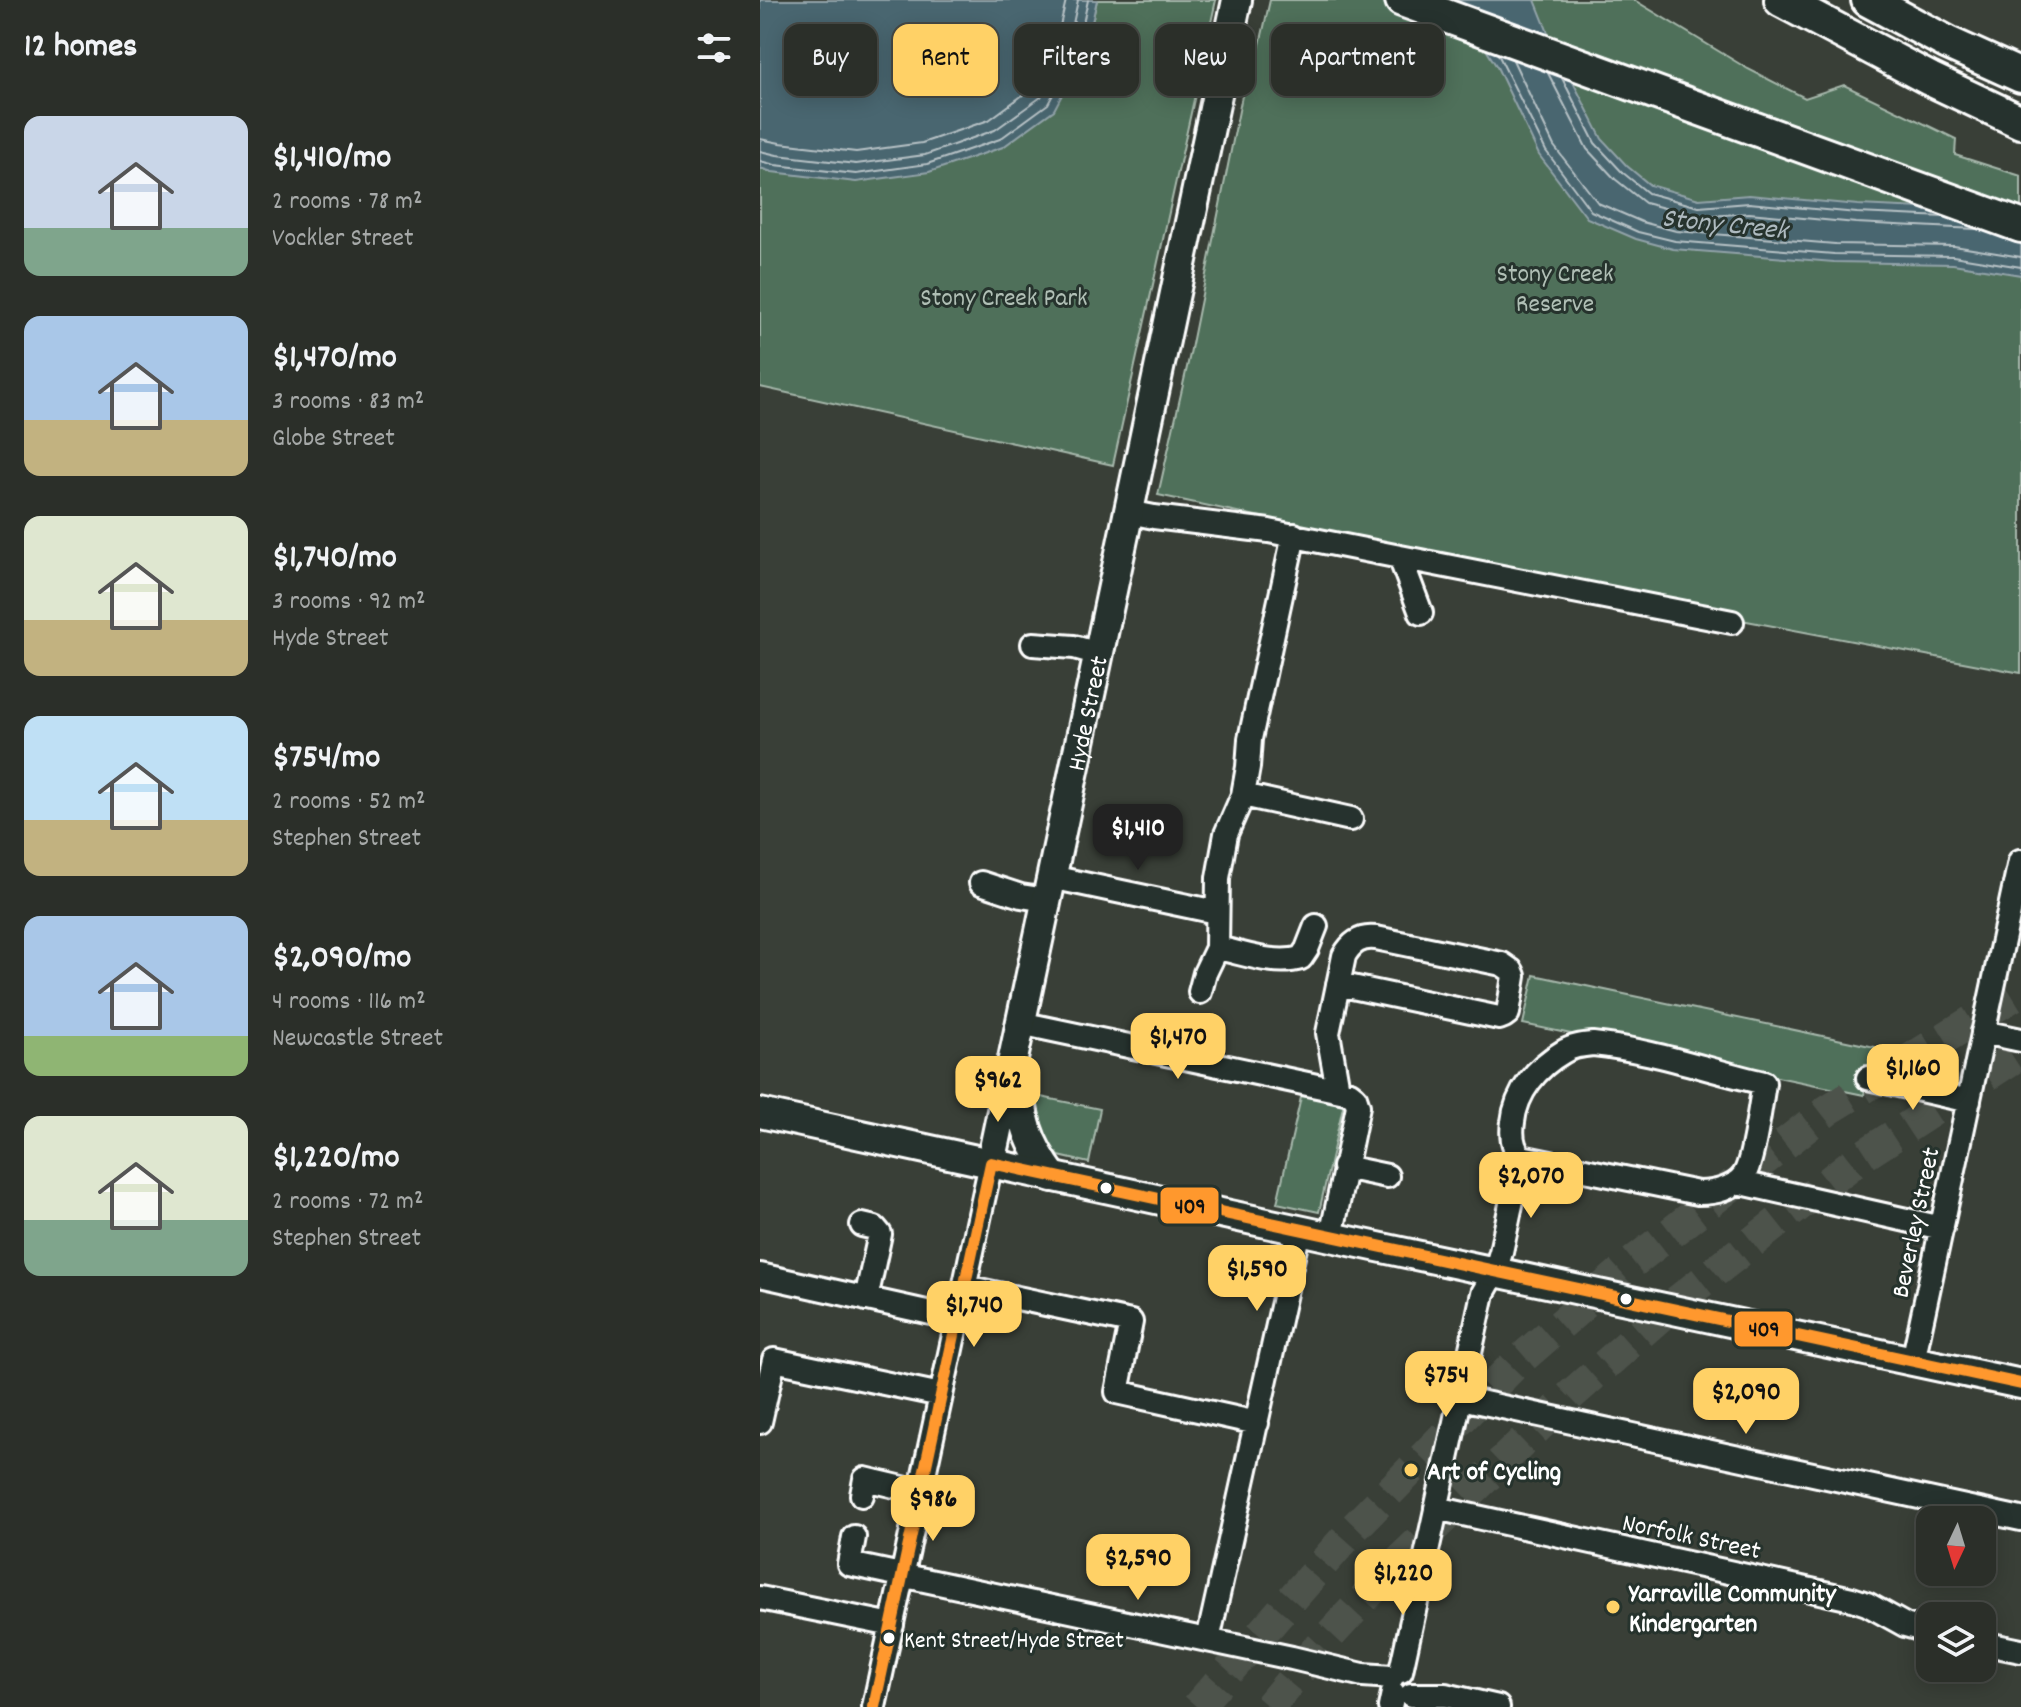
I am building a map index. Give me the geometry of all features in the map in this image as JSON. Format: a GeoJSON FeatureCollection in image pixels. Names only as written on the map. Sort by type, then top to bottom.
{"type":"FeatureCollection","features":[{"type":"Feature","properties":{"kind":"highway"},"geometry":{"type":"LineString","coordinates":[[1781,0],[1930,79],[2021,122]]}},
{"type":"Feature","properties":{"kind":"highway"},"geometry":{"type":"LineString","coordinates":[[1868,0],[1948,43],[2021,76]]}},
{"type":"Feature","properties":{"kind":"highway"},"geometry":{"type":"LineString","coordinates":[[1414,5],[2021,226]]}},
{"type":"Feature","properties":{"kind":"main road","name":"Hyde Street"},"geometry":{"type":"LineString","coordinates":[[991,1163],[1237,0]]}},
{"type":"Feature","properties":{"kind":"main road"},"geometry":{"type":"LineString","coordinates":[[1018,1034],[1021,1108],[1025,1125],[1053,1177]]}},
{"type":"Feature","properties":{"kind":"main road"},"geometry":{"type":"LineString","coordinates":[[760,1113],[2021,1384]]}},
{"type":"Feature","properties":{"kind":"street"},"geometry":{"type":"LineString","coordinates":[[1129,512],[1294,535],[1732,622]]}},
{"type":"Feature","properties":{"kind":"street"},"geometry":{"type":"LineString","coordinates":[[1200,992],[1217,948],[1218,878],[1226,834],[1243,795],[1250,739],[1294,535]]}},
{"type":"Feature","properties":{"kind":"street"},"geometry":{"type":"LineString","coordinates":[[1400,557],[1421,613]]}},
{"type":"Feature","properties":{"kind":"street"},"geometry":{"type":"LineString","coordinates":[[1033,644],[1074,647],[1099,654]]}},
{"type":"Feature","properties":{"kind":"street"},"geometry":{"type":"LineString","coordinates":[[1243,795],[1351,819]]}},
{"type":"Feature","properties":{"kind":"street","name":"Beverley Street"},"geometry":{"type":"LineString","coordinates":[[1913,1361],[2020,861]]}},
{"type":"Feature","properties":{"kind":"street"},"geometry":{"type":"LineString","coordinates":[[981,883],[1021,896],[1049,889],[1216,912]]}},
{"type":"Feature","properties":{"kind":"street"},"geometry":{"type":"LineString","coordinates":[[1217,948],[1293,961],[1301,958],[1307,949],[1316,926]]}},
{"type":"Feature","properties":{"kind":"street"},"geometry":{"type":"LineString","coordinates":[[1331,1237],[1358,1106],[1346,1094],[1328,1033],[1338,984],[1344,956],[1348,949],[1358,940],[1369,937],[1502,964],[1510,968],[1514,976],[1508,1013],[1499,1018],[1338,984]]}},
{"type":"Feature","properties":{"kind":"street"},"geometry":{"type":"LineString","coordinates":[[1983,1032],[2021,1040]]}},
{"type":"Feature","properties":{"kind":"street"},"geometry":{"type":"LineString","coordinates":[[1018,1034],[1346,1094]]}},
{"type":"Feature","properties":{"kind":"street"},"geometry":{"type":"LineString","coordinates":[[1583,1045],[1604,1045],[1697,1064],[1764,1083],[1749,1163],[1737,1182],[1720,1190],[1698,1193],[1521,1157],[1515,1150],[1512,1129],[1516,1104],[1527,1083],[1544,1065],[1564,1051],[1583,1045]]}},
{"type":"Feature","properties":{"kind":"street"},"geometry":{"type":"LineString","coordinates":[[1868,1078],[1969,1101]]}},
{"type":"Feature","properties":{"kind":"street"},"geometry":{"type":"LineString","coordinates":[[1402,1689],[1468,1399],[1496,1300],[1495,1272],[1521,1157]]}},
{"type":"Feature","properties":{"kind":"street","name":"Hyde Street"},"geometry":{"type":"LineString","coordinates":[[874,1707],[991,1163]]}},
{"type":"Feature","properties":{"kind":"street"},"geometry":{"type":"LineString","coordinates":[[1344,1167],[1387,1176]]}},
{"type":"Feature","properties":{"kind":"street"},"geometry":{"type":"LineString","coordinates":[[1737,1182],[1942,1228]]}},
{"type":"Feature","properties":{"kind":"street"},"geometry":{"type":"LineString","coordinates":[[862,1225],[875,1228],[880,1234],[866,1299]]}},
{"type":"Feature","properties":{"kind":"street"},"geometry":{"type":"LineString","coordinates":[[1208,1640],[1299,1230]]}},
{"type":"Feature","properties":{"kind":"street"},"geometry":{"type":"LineString","coordinates":[[760,1275],[958,1319]]}},
{"type":"Feature","properties":{"kind":"street"},"geometry":{"type":"LineString","coordinates":[[965,1287],[1131,1322],[1117,1392],[1259,1414]]}},
{"type":"Feature","properties":{"kind":"street"},"geometry":{"type":"LineString","coordinates":[[760,1422],[774,1360],[941,1395]]}},
{"type":"Feature","properties":{"kind":"street"},"geometry":{"type":"LineString","coordinates":[[1468,1399],[2021,1519]]}},
{"type":"Feature","properties":{"kind":"street"},"geometry":{"type":"LineString","coordinates":[[862,1495],[865,1479],[920,1492]]}},
{"type":"Feature","properties":{"kind":"street","name":"Norfolk Street"},"geometry":{"type":"LineString","coordinates":[[1443,1510],[1852,1599],[1916,1628]]}},
{"type":"Feature","properties":{"kind":"street"},"geometry":{"type":"LineString","coordinates":[[854,1537],[849,1564],[1363,1675],[1402,1689],[1498,1707]]}},
{"type":"Feature","properties":{"kind":"street"},"geometry":{"type":"LineString","coordinates":[[1226,1558],[1235,1585]]}},
{"type":"Feature","properties":{"kind":"street"},"geometry":{"type":"LineString","coordinates":[[760,1598],[892,1625]]}},
{"type":"Feature","properties":{"kind":"street"},"geometry":{"type":"LineString","coordinates":[[1996,1646],[2021,1651]]}},
{"type":"Feature","properties":{"kind":"green space","name":"Stony Creek Park"},"geometry":{"type":"Polygon","coordinates":[[[1097,0],[1216,0],[1211,24],[1155,24],[1155,96],[1195,96],[1113,465],[760,387],[760,168],[772,172],[966,96],[998,96],[998,83],[1014,77],[1014,96],[1139,96],[1139,24],[1092,24],[1097,0]]]}},
{"type":"Feature","properties":{"kind":"green space","name":"Stony Creek Reserve"},"geometry":{"type":"Polygon","coordinates":[[[1270,0],[1634,0],[1748,69],[1805,98],[1844,85],[1956,139],[1955,155],[2021,176],[2021,673],[1736,619],[1158,495],[1242,96],[1255,96],[1257,58],[1270,0]]]}},
{"type":"Feature","properties":{"kind":"green space"},"geometry":{"type":"Polygon","coordinates":[[[1534,975],[1875,1047],[1864,1095],[1523,1024],[1534,975]]]}},
{"type":"Feature","properties":{"kind":"green space"},"geometry":{"type":"Polygon","coordinates":[[[1302,1093],[1344,1102],[1319,1212],[1277,1203],[1302,1093]]]}},
{"type":"Feature","properties":{"kind":"green space"},"geometry":{"type":"Polygon","coordinates":[[[1031,1095],[1100,1109],[1089,1163],[1059,1156],[1042,1136],[1031,1095]]]}},
{"type":"Feature","properties":{"kind":"water"},"geometry":{"type":"Polygon","coordinates":[[[760,0],[1097,0],[1092,24],[1014,24],[1014,96],[1061,96],[1054,110],[1003,147],[929,172],[856,182],[760,168],[760,0]]]}},
{"type":"Feature","properties":{"kind":"water","name":"Stony Creek"},"geometry":{"type":"Polygon","coordinates":[[[1455,0],[1535,0],[1549,35],[1602,139],[1650,185],[1699,199],[1749,195],[1858,205],[1986,211],[2021,221],[2021,275],[1953,264],[1834,262],[1673,249],[1636,239],[1587,218],[1539,155],[1497,67],[1455,0]]]}},
{"type":"Feature","properties":{"kind":"tunnel"},"geometry":{"type":"LineString","coordinates":[[1197,1707],[1355,1527],[1513,1366],[1627,1267],[1828,1110],[2021,991]]}},
{"type":"Feature","properties":{"kind":"tunnel"},"geometry":{"type":"LineString","coordinates":[[1269,1707],[1317,1649],[1396,1564],[1571,1395],[1675,1303],[1858,1159],[2021,1053]]}},
{"type":"Feature","properties":{"kind":"transit line","name":"409"},"geometry":{"type":"LineString","coordinates":[[991,1163],[2021,1384]]}},
{"type":"Feature","properties":{"kind":"transit line","name":"409"},"geometry":{"type":"LineString","coordinates":[[874,1707],[991,1163]]}},
{"type":"Feature","properties":{"kind":"place","name":"Art of Cycling"},"geometry":{"type":"Point","coordinates":[1411,1470]}},
{"type":"Feature","properties":{"kind":"place","name":"Yarraville Community Kindergarten"},"geometry":{"type":"Point","coordinates":[1613,1607]}},
{"type":"Feature","properties":{"kind":"place","name":"Kent Street/Hyde Street"},"geometry":{"type":"Point","coordinates":[889,1638]}}]}
